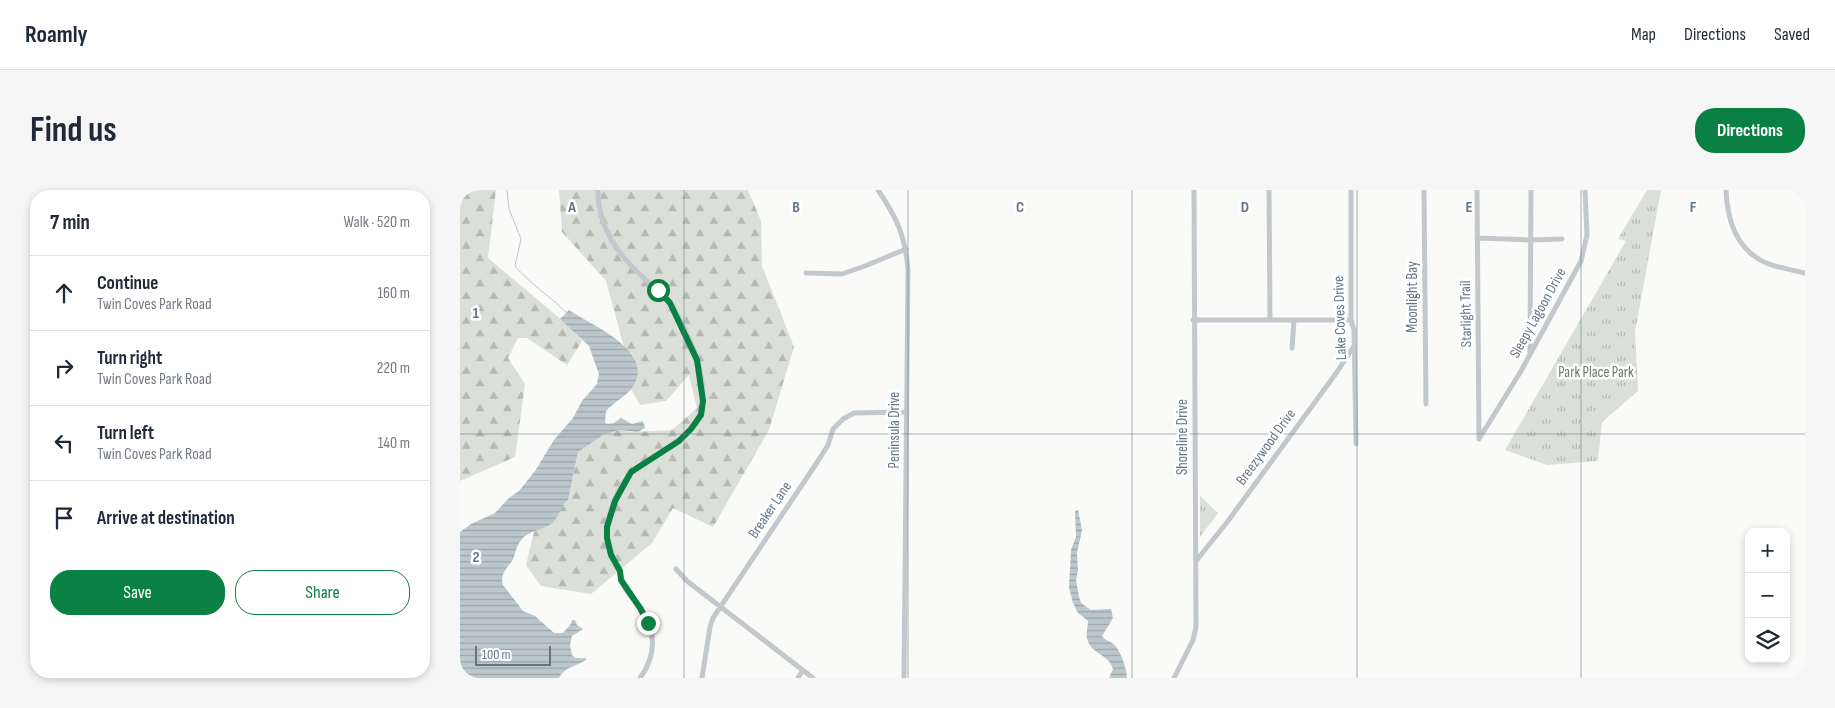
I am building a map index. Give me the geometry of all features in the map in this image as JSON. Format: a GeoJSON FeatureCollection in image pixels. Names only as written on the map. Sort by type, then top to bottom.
{"type":"FeatureCollection","features":[{"type":"Feature","properties":{"kind":"street"},"geometry":{"type":"LineString","coordinates":[[598,190],[602,219],[614,246],[628,263],[670,303],[697,360],[702,391],[702,407],[697,421],[679,441],[631,472],[615,501],[607,527],[607,538],[611,555],[620,571],[621,580],[644,614],[652,634],[652,655],[640,678]]}},
{"type":"Feature","properties":{"kind":"street","name":"Peninsula Drive"},"geometry":{"type":"LineString","coordinates":[[878,190],[895,216],[906,249],[908,292],[904,678]]}},
{"type":"Feature","properties":{"kind":"street","name":"Shoreline Drive"},"geometry":{"type":"LineString","coordinates":[[1174,678],[1196,635],[1193,320],[1194,190]]}},
{"type":"Feature","properties":{"kind":"street"},"geometry":{"type":"LineString","coordinates":[[1269,190],[1270,320]]}},
{"type":"Feature","properties":{"kind":"street","name":"Lake Coves Drive"},"geometry":{"type":"LineString","coordinates":[[1351,190],[1351,320],[1354,330],[1356,444]]}},
{"type":"Feature","properties":{"kind":"street","name":"Moonlight Bay"},"geometry":{"type":"LineString","coordinates":[[1424,190],[1426,404]]}},
{"type":"Feature","properties":{"kind":"street","name":"Starlight Trail"},"geometry":{"type":"LineString","coordinates":[[1477,190],[1480,439]]}},
{"type":"Feature","properties":{"kind":"street"},"geometry":{"type":"LineString","coordinates":[[1530,353],[1531,190]]}},
{"type":"Feature","properties":{"kind":"street","name":"Sleepy Lagoon Drive"},"geometry":{"type":"LineString","coordinates":[[1480,439],[1581,261],[1587,235],[1585,190]]}},
{"type":"Feature","properties":{"kind":"street"},"geometry":{"type":"LineString","coordinates":[[1726,190],[1729,217],[1734,231],[1743,246],[1758,258],[1781,267],[1805,273]]}},
{"type":"Feature","properties":{"kind":"street"},"geometry":{"type":"LineString","coordinates":[[1477,238],[1562,239]]}},
{"type":"Feature","properties":{"kind":"street"},"geometry":{"type":"LineString","coordinates":[[806,274],[842,274],[906,249]]}},
{"type":"Feature","properties":{"kind":"street"},"geometry":{"type":"LineString","coordinates":[[1193,320],[1351,320]]}},
{"type":"Feature","properties":{"kind":"street"},"geometry":{"type":"LineString","coordinates":[[1292,348],[1294,320]]}},
{"type":"Feature","properties":{"kind":"street","name":"Breezywood Drive"},"geometry":{"type":"LineString","coordinates":[[1196,561],[1228,521],[1354,346]]}},
{"type":"Feature","properties":{"kind":"street","name":"Breaker Lane"},"geometry":{"type":"LineString","coordinates":[[702,678],[710,627],[719,607],[828,446],[833,429],[838,423],[854,413],[906,412]]}},
{"type":"Feature","properties":{"kind":"street"},"geometry":{"type":"LineString","coordinates":[[676,569],[687,582],[813,678]]}},
{"type":"Feature","properties":{"kind":"street"},"geometry":{"type":"LineString","coordinates":[[798,678],[803,670]]}},
{"type":"Feature","properties":{"kind":"green space"},"geometry":{"type":"Polygon","coordinates":[[[460,190],[496,190],[488,258],[570,327],[582,341],[567,365],[527,338],[518,338],[508,358],[525,384],[515,457],[460,481],[460,190]]]}},
{"type":"Feature","properties":{"kind":"green space"},"geometry":{"type":"Polygon","coordinates":[[[559,190],[748,190],[761,221],[762,266],[794,347],[769,430],[713,527],[673,508],[652,543],[591,594],[541,586],[526,565],[534,532],[551,524],[564,503],[568,500],[578,452],[603,435],[619,430],[632,432],[672,430],[697,408],[689,375],[666,401],[640,405],[631,389],[637,371],[633,355],[624,347],[606,281],[562,232],[559,190]]]}},
{"type":"Feature","properties":{"kind":"green space","name":"Park Place Park"},"geometry":{"type":"Polygon","coordinates":[[[1647,190],[1661,190],[1635,332],[1638,391],[1602,422],[1598,461],[1547,465],[1505,450],[1626,241],[1618,239],[1647,190]]]}},
{"type":"Feature","properties":{"kind":"green space"},"geometry":{"type":"Polygon","coordinates":[[[1200,496],[1218,513],[1200,537],[1200,496]]]}},
{"type":"Feature","properties":{"kind":"shaded area"},"geometry":{"type":"Polygon","coordinates":[[[569,310],[618,341],[629,351],[636,362],[638,375],[632,388],[606,411],[605,423],[614,423],[621,418],[632,424],[643,421],[645,428],[638,432],[619,430],[603,435],[578,452],[568,500],[553,522],[525,536],[518,546],[502,580],[503,585],[523,611],[535,616],[554,633],[563,633],[572,620],[575,620],[577,625],[583,629],[572,636],[570,645],[572,655],[575,658],[586,658],[586,660],[567,669],[559,678],[464,678],[460,674],[460,532],[471,524],[495,513],[509,498],[519,491],[535,471],[554,440],[573,418],[582,401],[597,384],[599,374],[589,346],[560,319],[569,310]]]}},
{"type":"Feature","properties":{"kind":"shaded area"},"geometry":{"type":"Polygon","coordinates":[[[1078,510],[1082,530],[1077,553],[1078,571],[1076,580],[1079,597],[1081,603],[1091,610],[1111,609],[1113,618],[1102,636],[1118,649],[1127,678],[1109,678],[1113,669],[1111,664],[1089,643],[1087,636],[1088,621],[1078,613],[1073,603],[1069,588],[1071,550],[1076,537],[1075,511],[1078,510]]]}},
{"type":"Feature","properties":{"kind":"waterway"},"geometry":{"type":"LineString","coordinates":[[507,190],[509,209],[521,239],[515,266],[527,279],[567,313]]}},
{"type":"Feature","properties":{"kind":"route"},"geometry":{"type":"LineString","coordinates":[[648,623],[621,580],[620,571],[611,555],[607,538],[607,527],[615,501],[631,472],[679,441],[701,415],[703,401],[697,360],[670,303],[658,290]]}}]}
